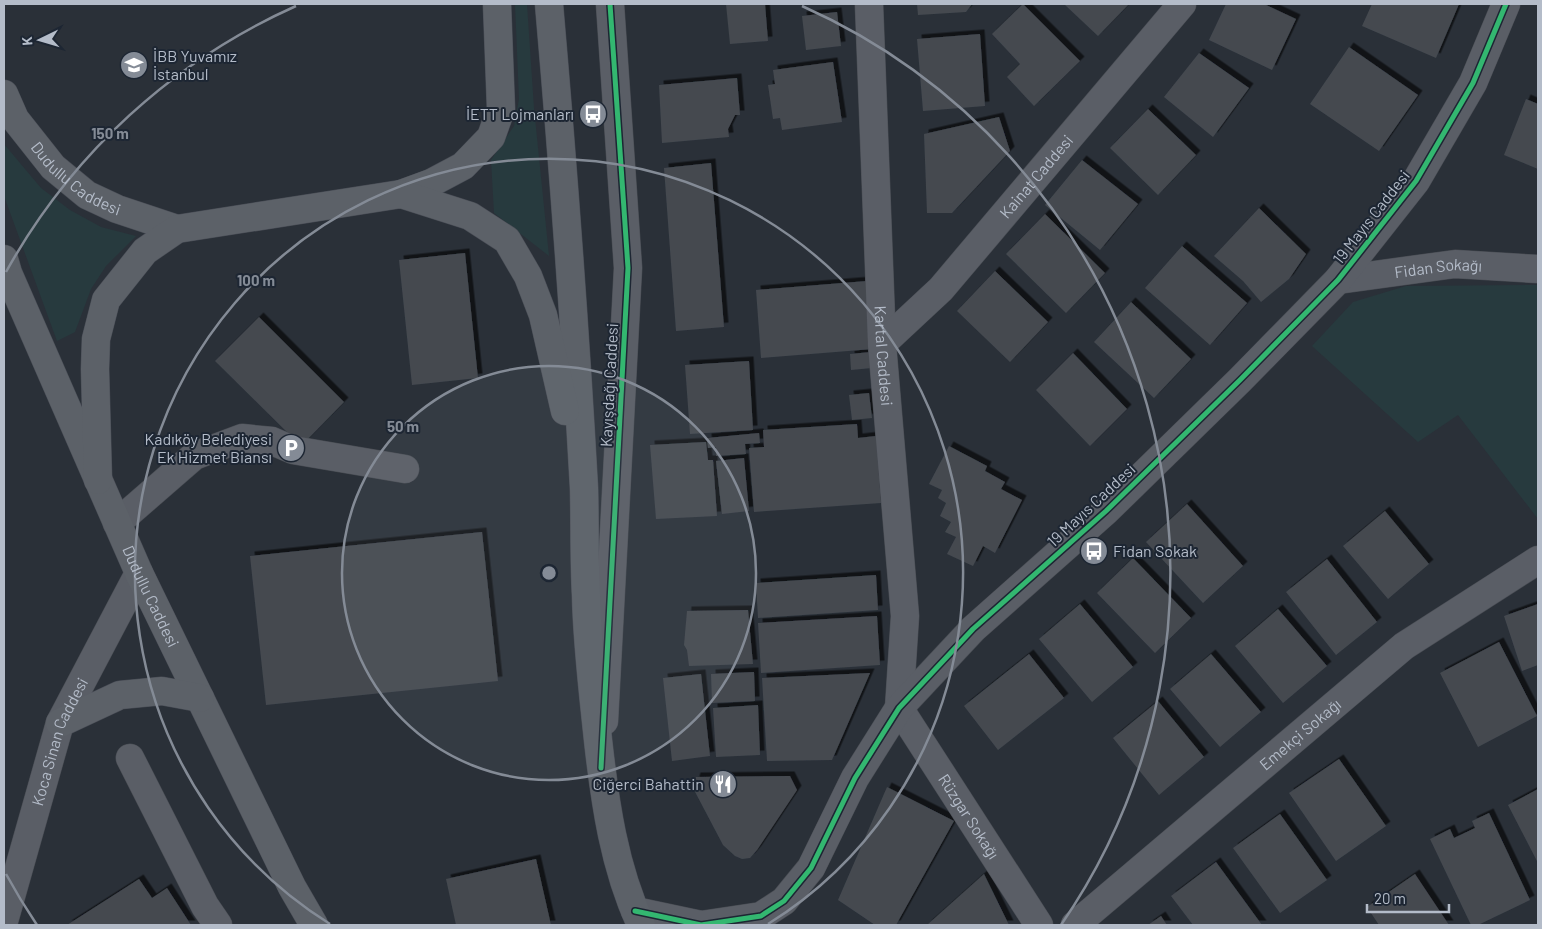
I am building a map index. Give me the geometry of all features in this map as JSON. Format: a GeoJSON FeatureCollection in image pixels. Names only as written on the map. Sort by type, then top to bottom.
{"type":"FeatureCollection","features":[{"type":"Feature","properties":{"kind":"main road"},"geometry":{"type":"LineString","coordinates":[[98,480],[96,338],[102,309],[111,292],[145,251],[177,229],[401,194],[463,166],[491,137],[501,109],[497,4]]}},
{"type":"Feature","properties":{"kind":"main road","name":"Kayışdağı Caddesi"},"geometry":{"type":"LineString","coordinates":[[549,4],[565,188],[584,491],[588,630],[602,768],[612,838],[637,921]]}},
{"type":"Feature","properties":{"kind":"main road","name":"Dudullu Caddesi"},"geometry":{"type":"LineString","coordinates":[[4,94],[15,119],[53,167],[87,195],[117,209],[177,229]]}},
{"type":"Feature","properties":{"kind":"main road"},"geometry":{"type":"LineString","coordinates":[[401,194],[470,216],[507,240],[528,276],[544,316],[584,491]]}},
{"type":"Feature","properties":{"kind":"main road","name":"Dudullu Caddesi"},"geometry":{"type":"LineString","coordinates":[[4,259],[139,573],[292,886],[314,925]]}},
{"type":"Feature","properties":{"kind":"main road"},"geometry":{"type":"LineString","coordinates":[[60,723],[120,695],[162,691],[200,698]]}},
{"type":"Feature","properties":{"kind":"main road"},"geometry":{"type":"LineString","coordinates":[[292,886],[327,925]]}},
{"type":"Feature","properties":{"kind":"street","name":"Kayışdağı Caddesi"},"geometry":{"type":"LineString","coordinates":[[602,768],[628,268],[610,4]]}},
{"type":"Feature","properties":{"kind":"street","name":"Kartal Caddesi"},"geometry":{"type":"LineString","coordinates":[[870,4],[882,344],[905,616],[899,708]]}},
{"type":"Feature","properties":{"kind":"street","name":"Kainat Caddesi"},"geometry":{"type":"LineString","coordinates":[[882,344],[941,290],[1182,4]]}},
{"type":"Feature","properties":{"kind":"street","name":"19 Mayıs Caddesi"},"geometry":{"type":"LineString","coordinates":[[637,921],[701,925],[761,916],[784,901],[811,868],[855,778],[899,708],[973,629],[1120,497],[1240,380],[1338,280],[1416,181],[1473,83],[1506,4]]}},
{"type":"Feature","properties":{"kind":"street","name":"Fidan Sokağı"},"geometry":{"type":"LineString","coordinates":[[1338,280],[1454,264],[1538,269]]}},
{"type":"Feature","properties":{"kind":"street"},"geometry":{"type":"LineString","coordinates":[[116,523],[194,456],[242,438],[272,441],[293,450],[404,469]]}},
{"type":"Feature","properties":{"kind":"street","name":"Emekçi Sokağı"},"geometry":{"type":"LineString","coordinates":[[1075,925],[1404,646],[1538,560]]}},
{"type":"Feature","properties":{"kind":"street","name":"Koca Sinan Caddesi"},"geometry":{"type":"LineString","coordinates":[[4,921],[60,723],[139,573]]}},
{"type":"Feature","properties":{"kind":"street","name":"Rüzgar Sokağı"},"geometry":{"type":"LineString","coordinates":[[899,708],[1039,925]]}},
{"type":"Feature","properties":{"kind":"street"},"geometry":{"type":"LineString","coordinates":[[130,758],[205,906],[218,925]]}},
{"type":"Feature","properties":{"kind":"green space"},"geometry":{"type":"Polygon","coordinates":[[[515,4],[527,4],[534,108],[549,256],[494,213],[491,160],[514,126],[519,99],[515,4]]]}},
{"type":"Feature","properties":{"kind":"green space"},"geometry":{"type":"Polygon","coordinates":[[[4,144],[41,188],[70,210],[101,227],[136,236],[106,266],[91,289],[75,332],[57,341],[4,196],[4,144]]]}},
{"type":"Feature","properties":{"kind":"green space"},"geometry":{"type":"Polygon","coordinates":[[[1538,285],[1538,519],[1458,415],[1418,442],[1312,346],[1353,302],[1406,286],[1538,285]]]}},
{"type":"Feature","properties":{"kind":"building"},"geometry":{"type":"Polygon","coordinates":[[[726,4],[765,4],[768,41],[730,44],[726,4]]]}},
{"type":"Feature","properties":{"kind":"building"},"geometry":{"type":"Polygon","coordinates":[[[917,4],[972,4],[966,12],[918,15],[917,4]]]}},
{"type":"Feature","properties":{"kind":"building"},"geometry":{"type":"Polygon","coordinates":[[[1023,4],[1080,61],[1034,106],[1007,77],[1020,64],[992,34],[1023,4]]]}},
{"type":"Feature","properties":{"kind":"building"},"geometry":{"type":"Polygon","coordinates":[[[1064,4],[1129,4],[1098,36],[1064,4]]]}},
{"type":"Feature","properties":{"kind":"building"},"geometry":{"type":"Polygon","coordinates":[[[1226,4],[1264,4],[1296,19],[1272,70],[1209,40],[1226,4]]]}},
{"type":"Feature","properties":{"kind":"building"},"geometry":{"type":"Polygon","coordinates":[[[1372,4],[1459,4],[1436,58],[1362,26],[1372,4]]]}},
{"type":"Feature","properties":{"kind":"building"},"geometry":{"type":"Polygon","coordinates":[[[837,12],[841,46],[806,50],[802,16],[837,12]]]}},
{"type":"Feature","properties":{"kind":"building"},"geometry":{"type":"Polygon","coordinates":[[[980,34],[985,106],[923,111],[917,39],[980,34]]]}},
{"type":"Feature","properties":{"kind":"building"},"geometry":{"type":"Polygon","coordinates":[[[1349,47],[1418,95],[1379,151],[1310,104],[1349,47]]]}},
{"type":"Feature","properties":{"kind":"building"},"geometry":{"type":"Polygon","coordinates":[[[1199,53],[1249,88],[1213,137],[1164,97],[1199,53]]]}},
{"type":"Feature","properties":{"kind":"building"},"geometry":{"type":"Polygon","coordinates":[[[833,62],[842,122],[782,130],[780,118],[773,119],[768,85],[775,84],[773,70],[833,62]]]}},
{"type":"Feature","properties":{"kind":"building"},"geometry":{"type":"Polygon","coordinates":[[[737,78],[740,115],[735,115],[728,129],[729,137],[662,143],[659,85],[737,78]]]}},
{"type":"Feature","properties":{"kind":"building"},"geometry":{"type":"Polygon","coordinates":[[[1526,99],[1538,104],[1538,169],[1504,155],[1526,99]]]}},
{"type":"Feature","properties":{"kind":"building"},"geometry":{"type":"Polygon","coordinates":[[[1148,109],[1196,155],[1158,195],[1110,148],[1148,109]]]}},
{"type":"Feature","properties":{"kind":"building"},"geometry":{"type":"Polygon","coordinates":[[[999,117],[1010,151],[952,213],[927,213],[924,134],[999,117]]]}},
{"type":"Feature","properties":{"kind":"building"},"geometry":{"type":"Polygon","coordinates":[[[1082,160],[1138,204],[1100,250],[1045,205],[1082,160]]]}},
{"type":"Feature","properties":{"kind":"building"},"geometry":{"type":"Polygon","coordinates":[[[711,163],[724,327],[676,331],[664,168],[711,163]]]}},
{"type":"Feature","properties":{"kind":"building"},"geometry":{"type":"Polygon","coordinates":[[[1259,208],[1306,254],[1289,279],[1261,302],[1243,281],[1214,256],[1259,208]]]}},
{"type":"Feature","properties":{"kind":"building"},"geometry":{"type":"Polygon","coordinates":[[[1045,214],[1105,273],[1066,313],[1006,254],[1045,214]]]}},
{"type":"Feature","properties":{"kind":"building"},"geometry":{"type":"Polygon","coordinates":[[[1182,246],[1247,303],[1210,345],[1145,288],[1182,246]]]}},
{"type":"Feature","properties":{"kind":"building"},"geometry":{"type":"Polygon","coordinates":[[[465,253],[478,378],[412,385],[399,260],[465,253]]]}},
{"type":"Feature","properties":{"kind":"building"},"geometry":{"type":"Polygon","coordinates":[[[995,271],[1048,322],[1010,362],[957,311],[995,271]]]}},
{"type":"Feature","properties":{"kind":"building"},"geometry":{"type":"Polygon","coordinates":[[[867,281],[873,349],[761,358],[756,290],[867,281]]]}},
{"type":"Feature","properties":{"kind":"building"},"geometry":{"type":"Polygon","coordinates":[[[1131,302],[1191,359],[1154,398],[1094,342],[1131,302]]]}},
{"type":"Feature","properties":{"kind":"building"},"geometry":{"type":"Polygon","coordinates":[[[259,317],[344,402],[301,446],[215,361],[259,317]]]}},
{"type":"Feature","properties":{"kind":"building"},"geometry":{"type":"Polygon","coordinates":[[[871,352],[872,368],[851,370],[850,354],[871,352]]]}},
{"type":"Feature","properties":{"kind":"building"},"geometry":{"type":"Polygon","coordinates":[[[1073,353],[1127,409],[1090,446],[1036,390],[1073,353]]]}},
{"type":"Feature","properties":{"kind":"building"},"geometry":{"type":"Polygon","coordinates":[[[749,361],[753,430],[690,434],[685,365],[749,361]]]}},
{"type":"Feature","properties":{"kind":"building"},"geometry":{"type":"Polygon","coordinates":[[[869,393],[872,418],[852,420],[849,395],[869,393]]]}},
{"type":"Feature","properties":{"kind":"building"},"geometry":{"type":"Polygon","coordinates":[[[857,424],[858,438],[876,436],[881,503],[754,512],[749,448],[764,447],[763,430],[857,424]]]}},
{"type":"Feature","properties":{"kind":"building"},"geometry":{"type":"Polygon","coordinates":[[[759,433],[760,443],[745,444],[746,454],[716,456],[716,447],[708,448],[707,438],[759,433]]]}},
{"type":"Feature","properties":{"kind":"building"},"geometry":{"type":"Polygon","coordinates":[[[706,442],[708,460],[713,460],[717,516],[656,519],[650,445],[706,442]]]}},
{"type":"Feature","properties":{"kind":"building"},"geometry":{"type":"Polygon","coordinates":[[[949,446],[987,466],[985,471],[1005,482],[1001,489],[1022,500],[995,553],[983,546],[973,566],[947,554],[956,537],[945,532],[951,522],[940,516],[946,503],[938,498],[942,490],[929,484],[949,446]]]}},
{"type":"Feature","properties":{"kind":"building"},"geometry":{"type":"Polygon","coordinates":[[[744,458],[749,511],[722,514],[716,461],[744,458]]]}},
{"type":"Feature","properties":{"kind":"building"},"geometry":{"type":"Polygon","coordinates":[[[1187,504],[1243,566],[1203,603],[1146,542],[1187,504]]]}},
{"type":"Feature","properties":{"kind":"building"},"geometry":{"type":"Polygon","coordinates":[[[1385,511],[1429,564],[1388,599],[1343,546],[1385,511]]]}},
{"type":"Feature","properties":{"kind":"building"},"geometry":{"type":"Polygon","coordinates":[[[482,532],[498,681],[266,705],[250,556],[482,532]]]}},
{"type":"Feature","properties":{"kind":"building"},"geometry":{"type":"Polygon","coordinates":[[[1133,558],[1191,618],[1155,653],[1097,593],[1133,558]]]}},
{"type":"Feature","properties":{"kind":"building"},"geometry":{"type":"Polygon","coordinates":[[[1327,559],[1377,622],[1336,655],[1286,592],[1327,559]]]}},
{"type":"Feature","properties":{"kind":"building"},"geometry":{"type":"Polygon","coordinates":[[[876,575],[878,610],[758,618],[756,583],[876,575]]]}},
{"type":"Feature","properties":{"kind":"building"},"geometry":{"type":"Polygon","coordinates":[[[1080,604],[1133,667],[1092,702],[1039,639],[1080,604]]]}},
{"type":"Feature","properties":{"kind":"building"},"geometry":{"type":"Polygon","coordinates":[[[1538,604],[1538,665],[1522,671],[1504,616],[1538,604]]]}},
{"type":"Feature","properties":{"kind":"building"},"geometry":{"type":"Polygon","coordinates":[[[1278,609],[1327,666],[1283,703],[1235,646],[1278,609]]]}},
{"type":"Feature","properties":{"kind":"building"},"geometry":{"type":"Polygon","coordinates":[[[748,610],[753,664],[689,666],[687,650],[684,645],[687,611],[748,610]]]}},
{"type":"Feature","properties":{"kind":"building"},"geometry":{"type":"Polygon","coordinates":[[[877,616],[880,665],[761,673],[758,623],[877,616]]]}},
{"type":"Feature","properties":{"kind":"building"},"geometry":{"type":"Polygon","coordinates":[[[1499,642],[1537,716],[1478,747],[1440,673],[1499,642]]]}},
{"type":"Feature","properties":{"kind":"building"},"geometry":{"type":"Polygon","coordinates":[[[1029,654],[1064,698],[998,750],[964,706],[1029,654]]]}},
{"type":"Feature","properties":{"kind":"building"},"geometry":{"type":"Polygon","coordinates":[[[1211,654],[1261,712],[1220,747],[1170,689],[1211,654]]]}},
{"type":"Feature","properties":{"kind":"building"},"geometry":{"type":"Polygon","coordinates":[[[754,672],[755,701],[712,703],[711,674],[754,672]]]}},
{"type":"Feature","properties":{"kind":"building"},"geometry":{"type":"Polygon","coordinates":[[[870,673],[832,760],[767,761],[762,678],[870,673]]]}},
{"type":"Feature","properties":{"kind":"building"},"geometry":{"type":"Polygon","coordinates":[[[701,674],[710,756],[672,761],[663,678],[701,674]]]}},
{"type":"Feature","properties":{"kind":"building"},"geometry":{"type":"Polygon","coordinates":[[[1158,701],[1204,757],[1159,795],[1113,738],[1158,701]]]}},
{"type":"Feature","properties":{"kind":"building"},"geometry":{"type":"Polygon","coordinates":[[[758,705],[760,755],[716,757],[713,708],[758,705]]]}},
{"type":"Feature","properties":{"kind":"building"},"geometry":{"type":"Polygon","coordinates":[[[1339,759],[1386,826],[1336,861],[1289,793],[1339,759]]]}},
{"type":"Feature","properties":{"kind":"building"},"geometry":{"type":"Polygon","coordinates":[[[790,776],[797,790],[757,850],[750,858],[742,859],[735,856],[723,845],[693,788],[696,777],[790,776]]]}},
{"type":"Feature","properties":{"kind":"building"},"geometry":{"type":"Polygon","coordinates":[[[887,787],[954,821],[896,925],[875,925],[838,900],[887,787]]]}},
{"type":"Feature","properties":{"kind":"building"},"geometry":{"type":"Polygon","coordinates":[[[1538,789],[1538,863],[1508,805],[1538,789]]]}},
{"type":"Feature","properties":{"kind":"building"},"geometry":{"type":"Polygon","coordinates":[[[1489,813],[1530,900],[1478,925],[1471,925],[1430,839],[1450,829],[1454,838],[1475,828],[1472,821],[1489,813]]]}},
{"type":"Feature","properties":{"kind":"building"},"geometry":{"type":"Polygon","coordinates":[[[1280,814],[1327,880],[1280,913],[1233,848],[1280,814]]]}},
{"type":"Feature","properties":{"kind":"building"},"geometry":{"type":"Polygon","coordinates":[[[536,859],[551,925],[456,925],[446,879],[536,859]]]}},
{"type":"Feature","properties":{"kind":"building"},"geometry":{"type":"Polygon","coordinates":[[[1216,862],[1262,925],[1193,925],[1171,896],[1216,862]]]}},
{"type":"Feature","properties":{"kind":"building"},"geometry":{"type":"Polygon","coordinates":[[[984,874],[1009,925],[927,925],[984,874]]]}},
{"type":"Feature","properties":{"kind":"building"},"geometry":{"type":"Polygon","coordinates":[[[1415,874],[1449,925],[1379,925],[1367,907],[1415,874]]]}},
{"type":"Feature","properties":{"kind":"building"},"geometry":{"type":"Polygon","coordinates":[[[139,879],[152,898],[167,888],[191,925],[67,925],[139,879]]]}},
{"type":"Feature","properties":{"kind":"building"},"geometry":{"type":"Polygon","coordinates":[[[1161,916],[1167,925],[1148,925],[1161,916]]]}},
{"type":"Feature","properties":{"kind":"cycle path"},"geometry":{"type":"LineString","coordinates":[[601,768],[628,268],[610,4]]}},
{"type":"Feature","properties":{"kind":"cycle path"},"geometry":{"type":"LineString","coordinates":[[635,911],[701,925],[761,916],[784,901],[811,868],[855,778],[899,708],[973,629],[1106,511],[1240,380],[1338,280],[1416,181],[1473,83],[1506,4]]}},
{"type":"Feature","properties":{"kind":"place","name":"İBB Yuvamız İstanbul"},"geometry":{"type":"Point","coordinates":[134,65]}},
{"type":"Feature","properties":{"kind":"place","name":"İETT Lojmanları"},"geometry":{"type":"Point","coordinates":[593,114]}},
{"type":"Feature","properties":{"kind":"place","name":"Kadıköy Belediyesi Ek Hizmet Biansı"},"geometry":{"type":"Point","coordinates":[291,448]}},
{"type":"Feature","properties":{"kind":"place","name":"Fidan Sokak"},"geometry":{"type":"Point","coordinates":[1094,551]}},
{"type":"Feature","properties":{"kind":"place","name":"Ciğerci Bahattin"},"geometry":{"type":"Point","coordinates":[723,784]}}]}
